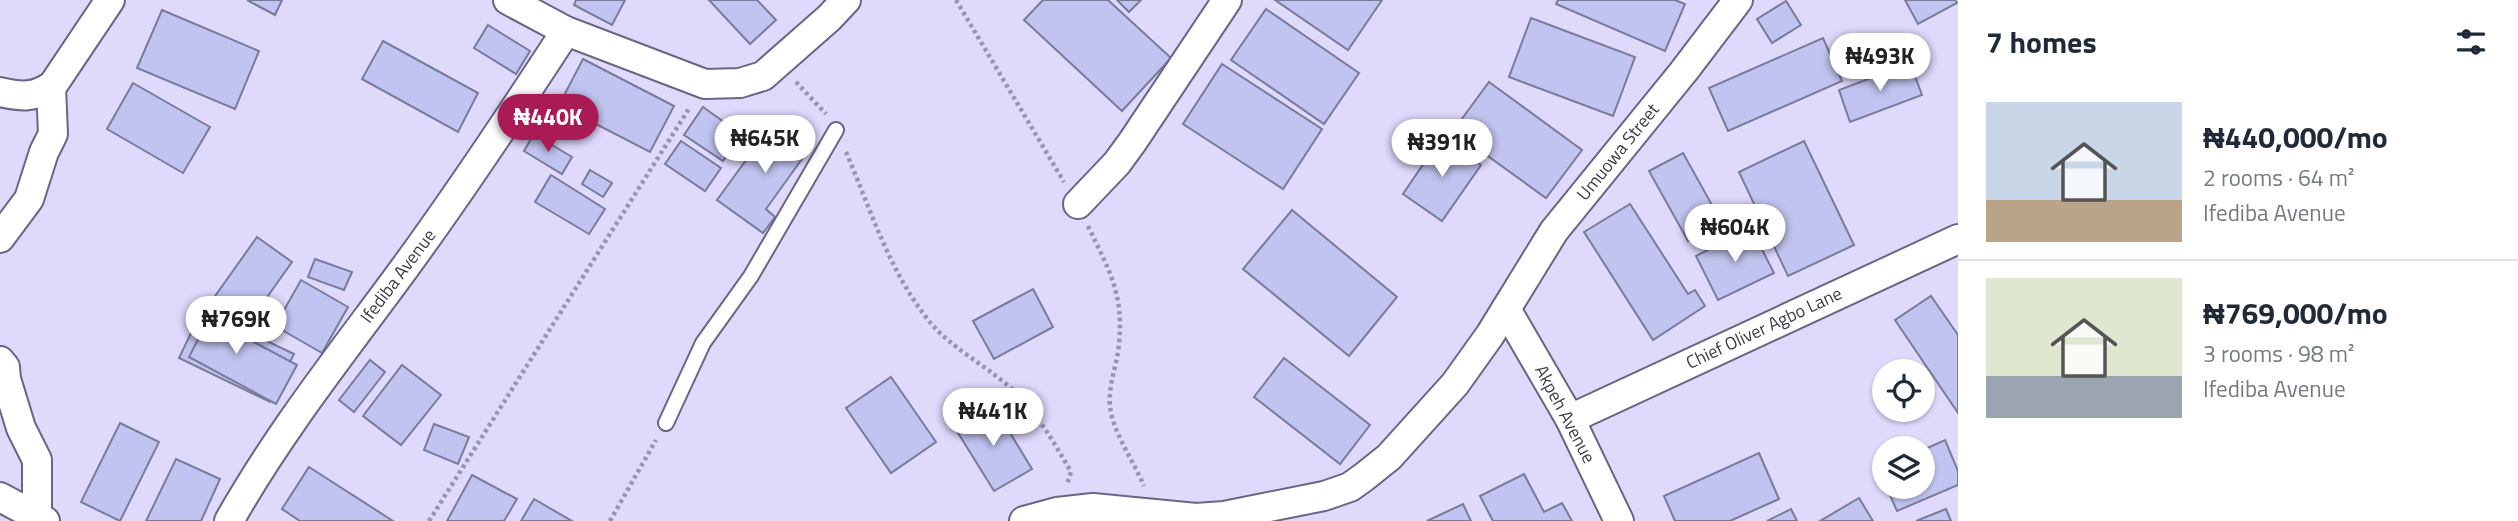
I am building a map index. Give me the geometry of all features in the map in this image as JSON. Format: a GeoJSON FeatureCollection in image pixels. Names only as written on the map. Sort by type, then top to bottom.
{"type":"FeatureCollection","features":[{"type":"Feature","properties":{"kind":"street"},"geometry":{"type":"LineString","coordinates":[[0,92],[20,97],[40,94],[51,87],[110,0]]}},
{"type":"Feature","properties":{"kind":"street"},"geometry":{"type":"LineString","coordinates":[[508,0],[565,31],[705,84],[740,83],[769,70],[846,0]]}},
{"type":"Feature","properties":{"kind":"street"},"geometry":{"type":"LineString","coordinates":[[1078,204],[1117,163],[1227,0]]}},
{"type":"Feature","properties":{"kind":"street","name":"Umuowa Street"},"geometry":{"type":"LineString","coordinates":[[1024,521],[1057,512],[1093,508],[1196,518],[1224,516],[1324,496],[1350,486],[1389,457],[1455,384],[1554,231],[1738,0]]}},
{"type":"Feature","properties":{"kind":"street","name":"Ifediba Avenue"},"geometry":{"type":"LineString","coordinates":[[229,521],[308,397],[449,206],[565,31]]}},
{"type":"Feature","properties":{"kind":"street"},"geometry":{"type":"LineString","coordinates":[[0,238],[29,199],[44,152],[53,134],[51,87]]}},
{"type":"Feature","properties":{"kind":"street","name":"Chief Oliver Agbo Lane"},"geometry":{"type":"LineString","coordinates":[[1570,419],[1958,239]]}},
{"type":"Feature","properties":{"kind":"street","name":"Akpeh Avenue"},"geometry":{"type":"LineString","coordinates":[[1506,309],[1570,419],[1619,521]]}},
{"type":"Feature","properties":{"kind":"street"},"geometry":{"type":"LineString","coordinates":[[0,361],[5,367],[21,428],[37,460],[41,519]]}},
{"type":"Feature","properties":{"kind":"street"},"geometry":{"type":"LineString","coordinates":[[0,497],[41,519]]}},
{"type":"Feature","properties":{"kind":"lane"},"geometry":{"type":"LineString","coordinates":[[666,423],[703,343],[751,276],[836,130]]}},
{"type":"Feature","properties":{"kind":"path"},"geometry":{"type":"LineString","coordinates":[[956,0],[1078,204],[1116,285],[1120,315],[1119,346],[1110,387],[1111,412],[1154,513]]}},
{"type":"Feature","properties":{"kind":"path"},"geometry":{"type":"LineString","coordinates":[[769,70],[822,107],[836,130],[885,249],[907,291],[931,324],[1015,392],[1049,432],[1071,472],[1057,512]]}},
{"type":"Feature","properties":{"kind":"path"},"geometry":{"type":"LineString","coordinates":[[429,521],[705,84]]}},
{"type":"Feature","properties":{"kind":"path"},"geometry":{"type":"LineString","coordinates":[[610,521],[666,423]]}},
{"type":"Feature","properties":{"kind":"building"},"geometry":{"type":"Polygon","coordinates":[[[247,0],[282,0],[275,15],[247,0]]]}},
{"type":"Feature","properties":{"kind":"building"},"geometry":{"type":"Polygon","coordinates":[[[576,0],[625,0],[612,25],[574,5],[576,0]]]}},
{"type":"Feature","properties":{"kind":"building"},"geometry":{"type":"Polygon","coordinates":[[[709,0],[757,0],[776,20],[750,44],[709,0]]]}},
{"type":"Feature","properties":{"kind":"building"},"geometry":{"type":"Polygon","coordinates":[[[1043,0],[1108,0],[1171,58],[1122,111],[1024,20],[1043,0]]]}},
{"type":"Feature","properties":{"kind":"building"},"geometry":{"type":"Polygon","coordinates":[[[1117,0],[1141,0],[1129,12],[1117,0]]]}},
{"type":"Feature","properties":{"kind":"building"},"geometry":{"type":"Polygon","coordinates":[[[1275,0],[1382,0],[1348,50],[1275,0]]]}},
{"type":"Feature","properties":{"kind":"building"},"geometry":{"type":"Polygon","coordinates":[[[1558,0],[1675,0],[1685,4],[1665,51],[1556,4],[1558,0]]]}},
{"type":"Feature","properties":{"kind":"building"},"geometry":{"type":"Polygon","coordinates":[[[1905,0],[1955,0],[1957,3],[1918,24],[1905,0]]]}},
{"type":"Feature","properties":{"kind":"building"},"geometry":{"type":"Polygon","coordinates":[[[1786,1],[1801,25],[1772,43],[1757,19],[1786,1]]]}},
{"type":"Feature","properties":{"kind":"building"},"geometry":{"type":"Polygon","coordinates":[[[1266,9],[1359,73],[1324,124],[1231,60],[1266,9]]]}},
{"type":"Feature","properties":{"kind":"building"},"geometry":{"type":"Polygon","coordinates":[[[162,10],[259,51],[235,109],[137,68],[162,10]]]}},
{"type":"Feature","properties":{"kind":"building"},"geometry":{"type":"Polygon","coordinates":[[[1531,18],[1635,57],[1613,116],[1509,77],[1531,18]]]}},
{"type":"Feature","properties":{"kind":"building"},"geometry":{"type":"Polygon","coordinates":[[[488,25],[530,51],[516,74],[474,48],[488,25]]]}},
{"type":"Feature","properties":{"kind":"building"},"geometry":{"type":"Polygon","coordinates":[[[1823,38],[1842,81],[1728,131],[1709,88],[1823,38]]]}},
{"type":"Feature","properties":{"kind":"building"},"geometry":{"type":"Polygon","coordinates":[[[383,41],[478,93],[458,132],[362,79],[383,41]]]}},
{"type":"Feature","properties":{"kind":"building"},"geometry":{"type":"Polygon","coordinates":[[[583,59],[674,106],[650,152],[559,105],[583,59]]]}},
{"type":"Feature","properties":{"kind":"building"},"geometry":{"type":"Polygon","coordinates":[[[1910,63],[1922,95],[1850,122],[1839,90],[1910,63]]]}},
{"type":"Feature","properties":{"kind":"building"},"geometry":{"type":"Polygon","coordinates":[[[1222,64],[1322,129],[1283,189],[1183,124],[1222,64]]]}},
{"type":"Feature","properties":{"kind":"building"},"geometry":{"type":"Polygon","coordinates":[[[1489,82],[1582,150],[1546,198],[1453,131],[1489,82]]]}},
{"type":"Feature","properties":{"kind":"building"},"geometry":{"type":"Polygon","coordinates":[[[133,83],[210,127],[183,173],[107,129],[133,83]]]}},
{"type":"Feature","properties":{"kind":"building"},"geometry":{"type":"Polygon","coordinates":[[[703,107],[741,134],[723,161],[684,135],[703,107]]]}},
{"type":"Feature","properties":{"kind":"building"},"geometry":{"type":"Polygon","coordinates":[[[776,119],[812,145],[766,209],[775,217],[763,233],[717,200],[776,119]]]}},
{"type":"Feature","properties":{"kind":"building"},"geometry":{"type":"Polygon","coordinates":[[[534,134],[572,157],[562,174],[524,151],[534,134]]]}},
{"type":"Feature","properties":{"kind":"building"},"geometry":{"type":"Polygon","coordinates":[[[1441,138],[1481,165],[1442,221],[1403,194],[1441,138]]]}},
{"type":"Feature","properties":{"kind":"building"},"geometry":{"type":"Polygon","coordinates":[[[681,141],[721,168],[705,191],[665,164],[681,141]]]}},
{"type":"Feature","properties":{"kind":"building"},"geometry":{"type":"Polygon","coordinates":[[[1804,141],[1854,245],[1788,276],[1739,172],[1804,141]]]}},
{"type":"Feature","properties":{"kind":"building"},"geometry":{"type":"Polygon","coordinates":[[[1683,153],[1722,223],[1688,241],[1649,171],[1683,153]]]}},
{"type":"Feature","properties":{"kind":"building"},"geometry":{"type":"Polygon","coordinates":[[[590,170],[612,183],[603,197],[582,184],[590,170]]]}},
{"type":"Feature","properties":{"kind":"building"},"geometry":{"type":"Polygon","coordinates":[[[551,175],[605,209],[589,234],[535,202],[551,175]]]}},
{"type":"Feature","properties":{"kind":"building"},"geometry":{"type":"Polygon","coordinates":[[[1630,204],[1688,294],[1695,290],[1705,306],[1653,340],[1584,232],[1630,204]]]}},
{"type":"Feature","properties":{"kind":"building"},"geometry":{"type":"Polygon","coordinates":[[[1292,210],[1397,297],[1349,356],[1243,269],[1292,210]]]}},
{"type":"Feature","properties":{"kind":"building"},"geometry":{"type":"Polygon","coordinates":[[[1751,228],[1774,273],[1718,300],[1696,256],[1751,228]]]}},
{"type":"Feature","properties":{"kind":"building"},"geometry":{"type":"Polygon","coordinates":[[[257,237],[292,262],[248,324],[213,299],[257,237]]]}},
{"type":"Feature","properties":{"kind":"building"},"geometry":{"type":"Polygon","coordinates":[[[315,259],[352,272],[344,290],[308,277],[315,259]]]}},
{"type":"Feature","properties":{"kind":"building"},"geometry":{"type":"Polygon","coordinates":[[[301,280],[348,307],[322,353],[275,326],[301,280]]]}},
{"type":"Feature","properties":{"kind":"building"},"geometry":{"type":"Polygon","coordinates":[[[1033,289],[1053,327],[994,359],[973,321],[1033,289]]]}},
{"type":"Feature","properties":{"kind":"building"},"geometry":{"type":"Polygon","coordinates":[[[1931,296],[1958,335],[1958,413],[1935,379],[1935,359],[1921,359],[1895,320],[1931,296]]]}},
{"type":"Feature","properties":{"kind":"building"},"geometry":{"type":"Polygon","coordinates":[[[202,310],[294,354],[270,402],[179,358],[202,310]]]}},
{"type":"Feature","properties":{"kind":"building"},"geometry":{"type":"Polygon","coordinates":[[[209,318],[297,365],[276,404],[189,357],[209,318]]]}},
{"type":"Feature","properties":{"kind":"building"},"geometry":{"type":"Polygon","coordinates":[[[1284,358],[1370,425],[1340,464],[1254,397],[1284,358]]]}},
{"type":"Feature","properties":{"kind":"building"},"geometry":{"type":"Polygon","coordinates":[[[370,360],[385,372],[354,412],[339,400],[370,360]]]}},
{"type":"Feature","properties":{"kind":"building"},"geometry":{"type":"Polygon","coordinates":[[[402,365],[441,395],[401,445],[363,416],[402,365]]]}},
{"type":"Feature","properties":{"kind":"building"},"geometry":{"type":"Polygon","coordinates":[[[891,377],[936,442],[891,473],[846,408],[891,377]]]}},
{"type":"Feature","properties":{"kind":"building"},"geometry":{"type":"Polygon","coordinates":[[[993,405],[1032,469],[994,491],[955,428],[993,405]]]}},
{"type":"Feature","properties":{"kind":"building"},"geometry":{"type":"Polygon","coordinates":[[[120,423],[159,442],[120,521],[81,502],[120,423]]]}},
{"type":"Feature","properties":{"kind":"building"},"geometry":{"type":"Polygon","coordinates":[[[434,424],[469,437],[458,464],[424,450],[434,424]]]}},
{"type":"Feature","properties":{"kind":"building"},"geometry":{"type":"Polygon","coordinates":[[[1945,440],[1958,471],[1958,485],[1935,495],[1935,445],[1945,440]]]}},
{"type":"Feature","properties":{"kind":"building"},"geometry":{"type":"Polygon","coordinates":[[[1759,453],[1779,499],[1730,521],[1675,521],[1664,496],[1759,453]]]}},
{"type":"Feature","properties":{"kind":"building"},"geometry":{"type":"Polygon","coordinates":[[[176,459],[220,479],[201,521],[146,521],[176,459]]]}},
{"type":"Feature","properties":{"kind":"building"},"geometry":{"type":"Polygon","coordinates":[[[309,467],[393,521],[300,521],[282,509],[309,467]]]}},
{"type":"Feature","properties":{"kind":"building"},"geometry":{"type":"Polygon","coordinates":[[[1524,474],[1544,512],[1562,503],[1572,521],[1493,521],[1480,496],[1524,474]]]}},
{"type":"Feature","properties":{"kind":"building"},"geometry":{"type":"Polygon","coordinates":[[[472,475],[517,499],[504,521],[447,521],[472,475]]]}},
{"type":"Feature","properties":{"kind":"building"},"geometry":{"type":"Polygon","coordinates":[[[1859,498],[1873,521],[1820,521],[1859,498]]]}},
{"type":"Feature","properties":{"kind":"building"},"geometry":{"type":"Polygon","coordinates":[[[534,499],[572,521],[521,521],[534,499]]]}},
{"type":"Feature","properties":{"kind":"building"},"geometry":{"type":"Polygon","coordinates":[[[1892,499],[1925,499],[1897,511],[1892,499]]]}},
{"type":"Feature","properties":{"kind":"building"},"geometry":{"type":"Polygon","coordinates":[[[1463,504],[1471,521],[1427,521],[1463,504]]]}},
{"type":"Feature","properties":{"kind":"building"},"geometry":{"type":"Polygon","coordinates":[[[1791,509],[1797,521],[1767,521],[1791,509]]]}},
{"type":"Feature","properties":{"kind":"building"},"geometry":{"type":"Polygon","coordinates":[[[1946,509],[1951,521],[1916,521],[1946,509]]]}}]}
